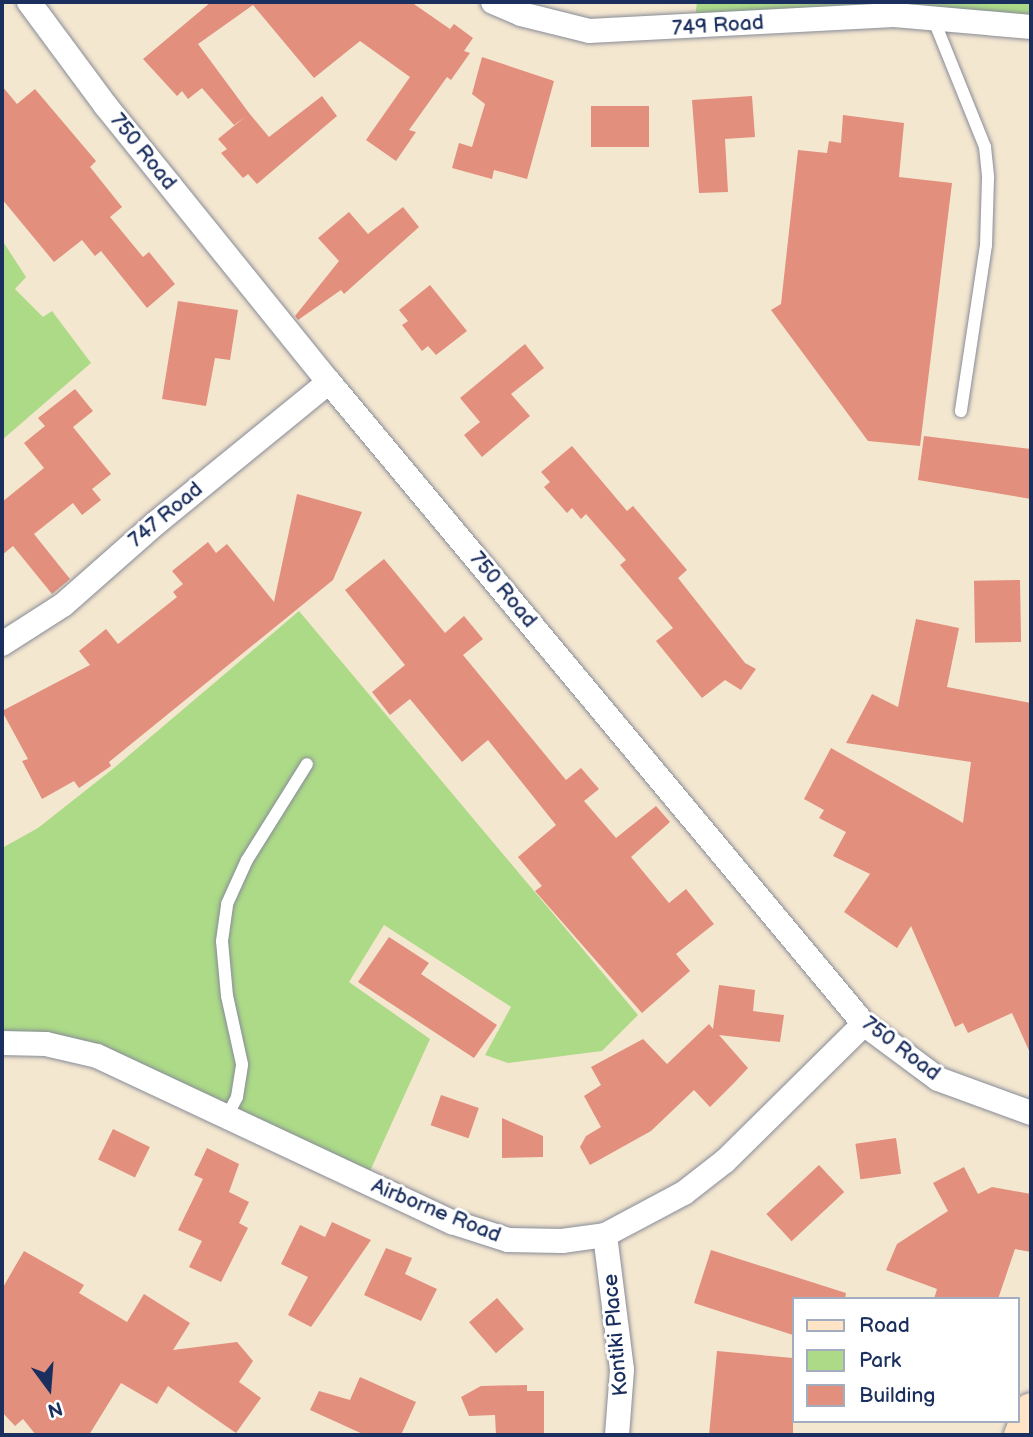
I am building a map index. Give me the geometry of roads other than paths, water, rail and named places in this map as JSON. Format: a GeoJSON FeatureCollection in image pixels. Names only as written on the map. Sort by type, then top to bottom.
{"type":"FeatureCollection","features":[{"type":"Feature","properties":{"kind":"street","name":"750 Road"},"geometry":{"type":"LineString","coordinates":[[29,2],[106,106],[329,382],[864,1024],[937,1079],[1031,1113]]}},
{"type":"Feature","properties":{"kind":"street","name":"749 Road"},"geometry":{"type":"LineString","coordinates":[[494,2],[533,17],[589,31],[829,18],[932,17],[1031,27]]}},
{"type":"Feature","properties":{"kind":"street","name":"747 Road"},"geometry":{"type":"LineString","coordinates":[[2,645],[63,606],[156,523],[329,382]]}},
{"type":"Feature","properties":{"kind":"street","name":"Airborne Road"},"geometry":{"type":"LineString","coordinates":[[2,1044],[46,1044],[97,1056],[414,1205],[508,1240],[562,1241],[605,1235],[667,1204],[725,1161],[864,1024]]}},
{"type":"Feature","properties":{"kind":"street","name":"Kontiki Place"},"geometry":{"type":"LineString","coordinates":[[605,1235],[622,1370],[617,1435]]}},
{"type":"Feature","properties":{"kind":"street"},"geometry":{"type":"LineString","coordinates":[[1021,1435],[1031,1410]]}},
{"type":"Feature","properties":{"kind":"lane"},"geometry":{"type":"LineString","coordinates":[[932,17],[985,147],[988,178],[986,245],[961,411]]}},
{"type":"Feature","properties":{"kind":"lane"},"geometry":{"type":"LineString","coordinates":[[227,1116],[237,1097],[242,1073],[222,941],[227,904],[247,860],[307,764]]}}]}
